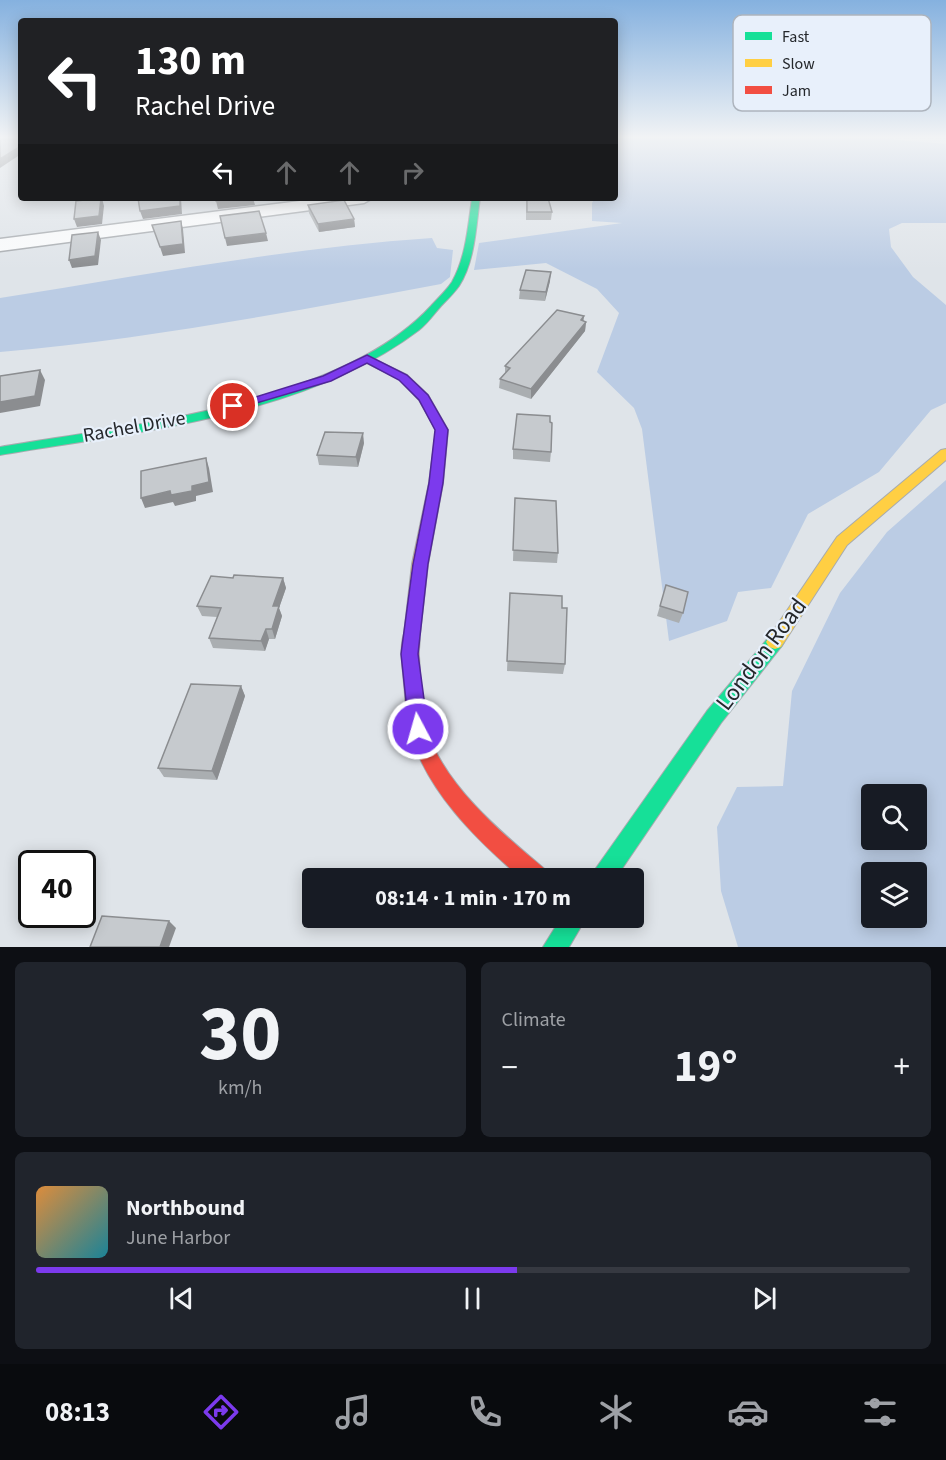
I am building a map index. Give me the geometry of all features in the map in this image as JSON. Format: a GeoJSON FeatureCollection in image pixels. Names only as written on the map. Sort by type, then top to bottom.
{"type":"FeatureCollection","features":[{"type":"Feature","properties":{"kind":"street"},"geometry":{"type":"LineString","coordinates":[[0,245],[341,201]]}},
{"type":"Feature","properties":{"kind":"street","name":"Rachel Drive"},"geometry":{"type":"LineString","coordinates":[[0,451],[198,414],[268,397],[327,379],[389,348],[435,312],[454,285],[460,270],[475,201]]}},
{"type":"Feature","properties":{"kind":"street"},"geometry":{"type":"LineString","coordinates":[[367,359],[403,377],[424,398],[442,430],[436,483],[420,564],[410,654],[418,729],[437,774],[486,834],[526,868]]}},
{"type":"Feature","properties":{"kind":"street","name":"London Road"},"geometry":{"type":"LineString","coordinates":[[610,868],[714,717],[763,660],[842,541],[946,453]]}},
{"type":"Feature","properties":{"kind":"street"},"geometry":{"type":"LineString","coordinates":[[555,947],[568,928]]}},
{"type":"Feature","properties":{"kind":"shaded area"},"geometry":{"type":"Polygon","coordinates":[[[618,180],[946,180],[946,223],[902,223],[889,229],[891,247],[913,277],[946,305],[946,403],[931,410],[879,472],[808,514],[771,588],[738,592],[727,621],[669,641],[642,429],[634,408],[597,372],[619,313],[597,289],[546,263],[474,270],[479,243],[622,223],[592,221],[593,201],[618,201],[618,180]]]}},
{"type":"Feature","properties":{"kind":"shaded area"},"geometry":{"type":"Polygon","coordinates":[[[432,238],[437,248],[453,250],[450,277],[441,284],[166,332],[0,352],[0,298],[269,255],[432,238]]]}},
{"type":"Feature","properties":{"kind":"shaded area"},"geometry":{"type":"Polygon","coordinates":[[[946,480],[946,947],[738,947],[721,891],[717,827],[737,787],[783,786],[792,691],[840,593],[887,532],[946,480]]]}},
{"type":"Feature","properties":{"kind":"building"},"geometry":{"type":"Polygon","coordinates":[[[76,201],[101,201],[99,216],[74,219],[76,201]]]}},
{"type":"Feature","properties":{"kind":"building"},"geometry":{"type":"Polygon","coordinates":[[[138,201],[180,201],[180,206],[140,211],[138,201]]]}},
{"type":"Feature","properties":{"kind":"building"},"geometry":{"type":"Polygon","coordinates":[[[345,201],[354,219],[318,224],[308,205],[345,201]]]}},
{"type":"Feature","properties":{"kind":"building"},"geometry":{"type":"Polygon","coordinates":[[[527,201],[549,201],[552,212],[527,212],[527,201]]]}},
{"type":"Feature","properties":{"kind":"building"},"geometry":{"type":"Polygon","coordinates":[[[259,211],[266,233],[225,238],[220,216],[259,211]]]}},
{"type":"Feature","properties":{"kind":"building"},"geometry":{"type":"Polygon","coordinates":[[[181,221],[183,244],[160,247],[152,225],[181,221]]]}},
{"type":"Feature","properties":{"kind":"building"},"geometry":{"type":"Polygon","coordinates":[[[98,232],[95,256],[69,260],[72,235],[98,232]]]}},
{"type":"Feature","properties":{"kind":"building"},"geometry":{"type":"Polygon","coordinates":[[[526,270],[551,272],[546,292],[520,290],[526,270]]]}},
{"type":"Feature","properties":{"kind":"building"},"geometry":{"type":"Polygon","coordinates":[[[557,310],[584,316],[581,320],[586,322],[531,389],[500,379],[510,368],[505,366],[557,310]]]}},
{"type":"Feature","properties":{"kind":"building"},"geometry":{"type":"Polygon","coordinates":[[[40,370],[35,396],[0,402],[0,376],[40,370]]]}},
{"type":"Feature","properties":{"kind":"building"},"geometry":{"type":"Polygon","coordinates":[[[517,414],[550,416],[552,423],[551,452],[513,449],[517,414]]]}},
{"type":"Feature","properties":{"kind":"building"},"geometry":{"type":"Polygon","coordinates":[[[325,432],[363,433],[356,457],[317,455],[325,432]]]}},
{"type":"Feature","properties":{"kind":"building"},"geometry":{"type":"Polygon","coordinates":[[[206,458],[209,482],[192,486],[192,491],[171,495],[170,491],[141,498],[141,471],[206,458]]]}},
{"type":"Feature","properties":{"kind":"building"},"geometry":{"type":"Polygon","coordinates":[[[515,498],[556,501],[558,553],[513,550],[515,498]]]}},
{"type":"Feature","properties":{"kind":"building"},"geometry":{"type":"Polygon","coordinates":[[[234,575],[283,578],[273,606],[279,606],[272,629],[266,629],[261,641],[209,638],[221,608],[197,606],[211,576],[233,578],[234,575]]]}},
{"type":"Feature","properties":{"kind":"building"},"geometry":{"type":"Polygon","coordinates":[[[666,585],[688,592],[683,613],[660,606],[666,585]]]}},
{"type":"Feature","properties":{"kind":"building"},"geometry":{"type":"Polygon","coordinates":[[[510,593],[562,596],[562,608],[567,608],[565,664],[507,661],[510,593]]]}},
{"type":"Feature","properties":{"kind":"building"},"geometry":{"type":"Polygon","coordinates":[[[191,684],[241,686],[212,771],[158,768],[191,684]]]}},
{"type":"Feature","properties":{"kind":"building"},"geometry":{"type":"Polygon","coordinates":[[[102,916],[169,921],[160,947],[90,947],[102,916]]]}},
{"type":"Feature","properties":{"kind":"traffic: fast"},"geometry":{"type":"LineString","coordinates":[[0,451],[181,420],[247,404],[311,384],[369,359],[417,326],[454,286],[467,255],[476,201]]}},
{"type":"Feature","properties":{"kind":"traffic: fast"},"geometry":{"type":"LineString","coordinates":[[610,868],[714,717],[775,642]]}},
{"type":"Feature","properties":{"kind":"traffic: fast"},"geometry":{"type":"LineString","coordinates":[[555,947],[568,928]]}},
{"type":"Feature","properties":{"kind":"traffic: slow"},"geometry":{"type":"LineString","coordinates":[[367,359],[403,377],[424,398],[442,430],[436,483],[420,564],[412,634]]}},
{"type":"Feature","properties":{"kind":"traffic: slow"},"geometry":{"type":"LineString","coordinates":[[775,642],[842,541],[946,453]]}},
{"type":"Feature","properties":{"kind":"traffic: jam"},"geometry":{"type":"LineString","coordinates":[[412,634],[410,654],[418,729],[437,774],[486,834],[526,868]]}},
{"type":"Feature","properties":{"kind":"route"},"geometry":{"type":"LineString","coordinates":[[233,406],[327,379],[367,359],[403,377],[424,398],[442,430],[436,483],[420,564],[410,654],[418,729]]}}]}
